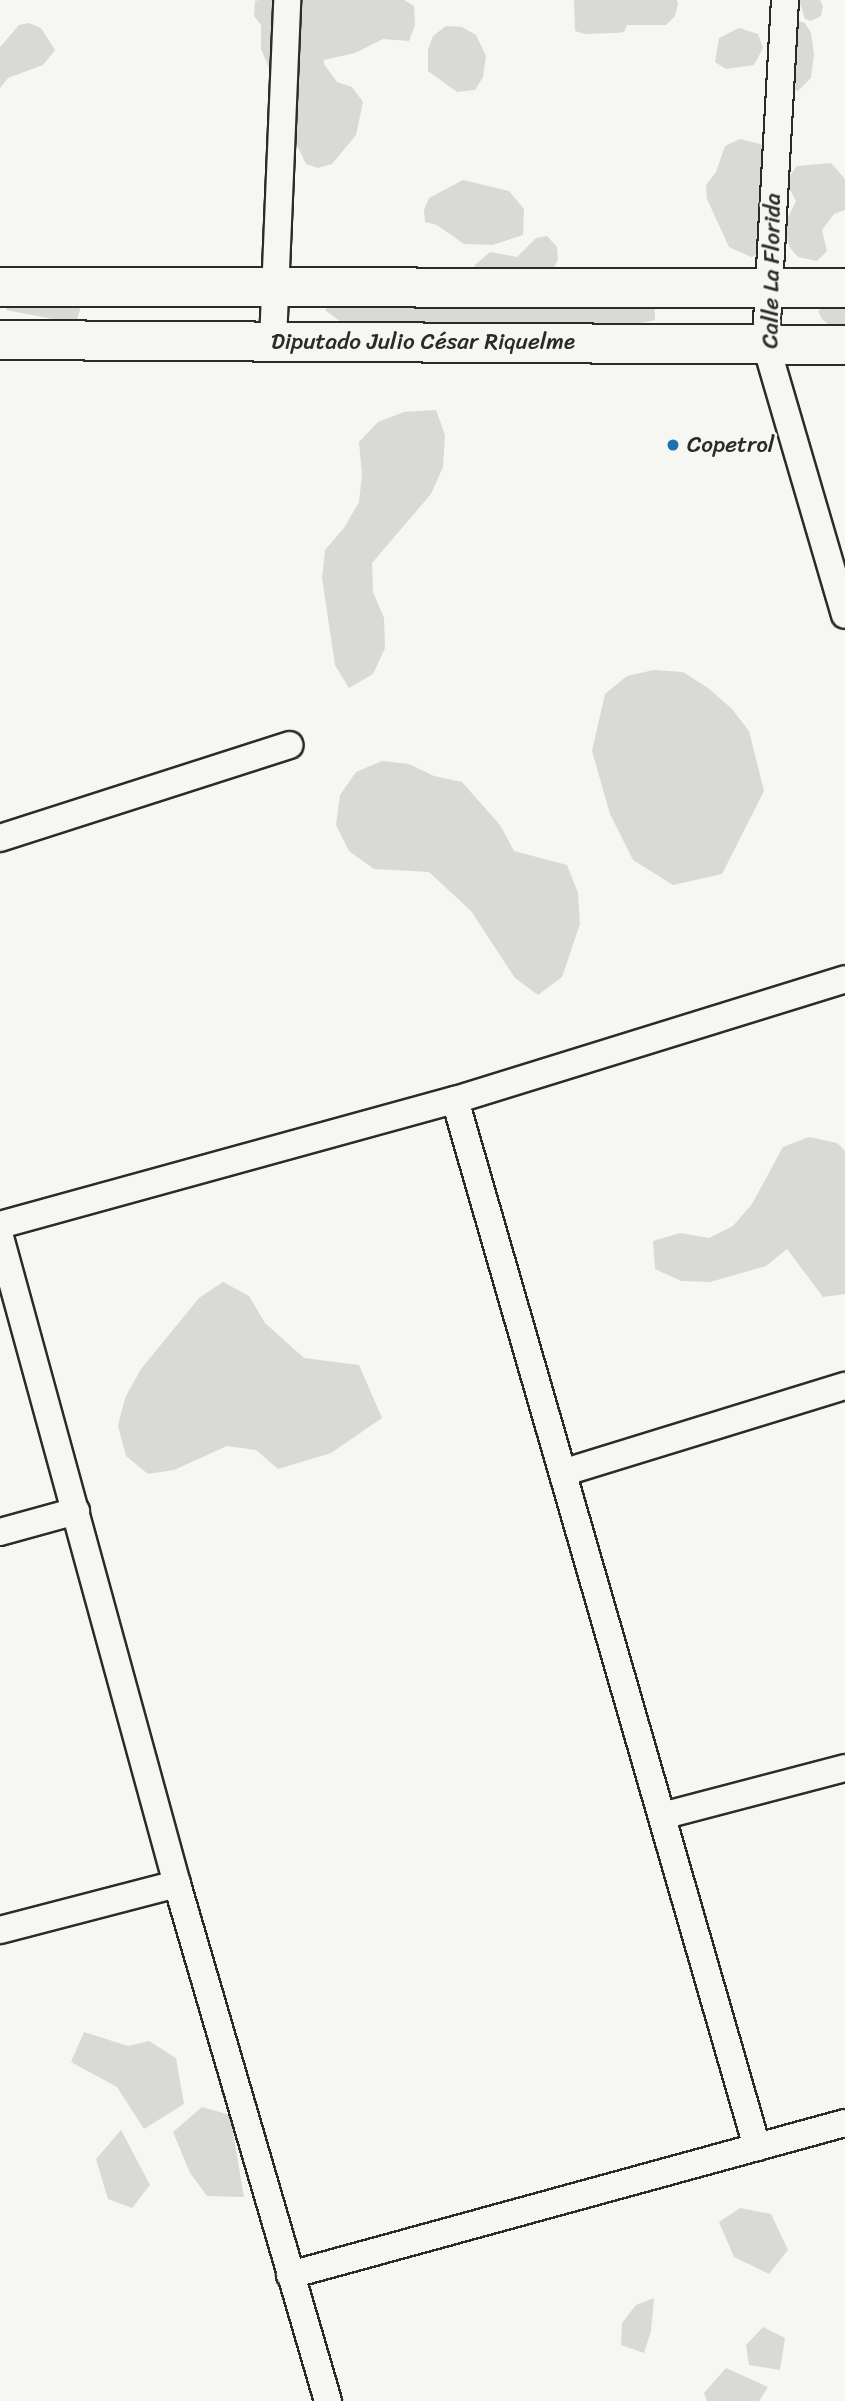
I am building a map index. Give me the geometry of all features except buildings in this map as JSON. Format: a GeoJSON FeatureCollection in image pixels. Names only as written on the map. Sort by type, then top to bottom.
{"type":"FeatureCollection","features":[{"type":"Feature","properties":{"kind":"street"},"geometry":{"type":"LineString","coordinates":[[273,341],[287,0]]}},
{"type":"Feature","properties":{"kind":"street","name":"Calle La Florida"},"geometry":{"type":"LineString","coordinates":[[785,0],[767,287],[766,345],[845,615]]}},
{"type":"Feature","properties":{"kind":"street"},"geometry":{"type":"LineString","coordinates":[[0,287],[275,290],[845,288]]}},
{"type":"Feature","properties":{"kind":"street","name":"Diputado Julio César Riquelme"},"geometry":{"type":"LineString","coordinates":[[0,341],[845,345]]}},
{"type":"Feature","properties":{"kind":"street"},"geometry":{"type":"LineString","coordinates":[[0,838],[289,745]]}},
{"type":"Feature","properties":{"kind":"street"},"geometry":{"type":"LineString","coordinates":[[0,1225],[455,1100],[845,979]]}},
{"type":"Feature","properties":{"kind":"street"},"geometry":{"type":"LineString","coordinates":[[455,1100],[565,1472],[757,2147]]}},
{"type":"Feature","properties":{"kind":"street"},"geometry":{"type":"LineString","coordinates":[[0,1237],[177,1884],[328,2401]]}},
{"type":"Feature","properties":{"kind":"street"},"geometry":{"type":"LineString","coordinates":[[565,1472],[845,1386]]}},
{"type":"Feature","properties":{"kind":"street"},"geometry":{"type":"LineString","coordinates":[[0,1532],[76,1511]]}},
{"type":"Feature","properties":{"kind":"street"},"geometry":{"type":"LineString","coordinates":[[662,1816],[845,1768]]}},
{"type":"Feature","properties":{"kind":"street"},"geometry":{"type":"LineString","coordinates":[[0,1930],[177,1884]]}},
{"type":"Feature","properties":{"kind":"street"},"geometry":{"type":"LineString","coordinates":[[290,2275],[845,2123]]}},
{"type":"Feature","properties":{"kind":"shaded area"},"geometry":{"type":"Polygon","coordinates":[[[404,0],[414,6],[415,25],[409,41],[383,39],[355,53],[324,60],[337,82],[352,87],[363,102],[356,135],[332,164],[318,168],[306,164],[297,145],[291,121],[261,49],[261,25],[254,16],[255,1],[404,0]]]}},
{"type":"Feature","properties":{"kind":"shaded area"},"geometry":{"type":"Polygon","coordinates":[[[574,0],[677,0],[678,4],[675,16],[666,25],[627,25],[624,32],[585,34],[575,31],[574,0]]]}},
{"type":"Feature","properties":{"kind":"shaded area"},"geometry":{"type":"Polygon","coordinates":[[[799,0],[820,0],[823,6],[821,16],[811,21],[805,19],[799,0]]]}},
{"type":"Feature","properties":{"kind":"shaded area"},"geometry":{"type":"Polygon","coordinates":[[[795,20],[805,23],[811,33],[814,54],[811,78],[798,91],[788,88],[772,61],[769,47],[776,22],[795,20]]]}},
{"type":"Feature","properties":{"kind":"shaded area"},"geometry":{"type":"Polygon","coordinates":[[[29,23],[41,28],[55,50],[43,65],[8,78],[0,88],[0,47],[19,25],[29,23]]]}},
{"type":"Feature","properties":{"kind":"shaded area"},"geometry":{"type":"Polygon","coordinates":[[[446,26],[462,27],[476,35],[486,56],[483,77],[475,90],[457,92],[428,71],[428,50],[433,36],[446,26]]]}},
{"type":"Feature","properties":{"kind":"shaded area"},"geometry":{"type":"Polygon","coordinates":[[[739,28],[758,34],[763,48],[754,65],[726,69],[715,62],[719,38],[739,28]]]}},
{"type":"Feature","properties":{"kind":"shaded area"},"geometry":{"type":"Polygon","coordinates":[[[740,139],[764,145],[763,252],[751,257],[729,247],[707,199],[706,185],[716,172],[725,146],[740,139]]]}},
{"type":"Feature","properties":{"kind":"shaded area"},"geometry":{"type":"Polygon","coordinates":[[[831,163],[845,179],[845,210],[834,214],[822,230],[827,251],[817,261],[798,257],[790,248],[784,226],[796,201],[789,188],[788,178],[797,166],[831,163]]]}},
{"type":"Feature","properties":{"kind":"shaded area"},"geometry":{"type":"Polygon","coordinates":[[[463,180],[509,191],[524,209],[523,235],[493,245],[464,244],[437,225],[425,222],[424,210],[429,198],[463,180]]]}},
{"type":"Feature","properties":{"kind":"shaded area"},"geometry":{"type":"Polygon","coordinates":[[[547,236],[557,247],[558,259],[554,268],[531,267],[522,279],[474,272],[475,265],[490,252],[517,257],[536,238],[547,236]]]}},
{"type":"Feature","properties":{"kind":"shaded area"},"geometry":{"type":"Polygon","coordinates":[[[344,288],[654,292],[655,320],[628,326],[349,328],[325,310],[344,288]]]}},
{"type":"Feature","properties":{"kind":"shaded area"},"geometry":{"type":"Polygon","coordinates":[[[10,300],[81,306],[77,320],[63,321],[6,310],[10,300]]]}},
{"type":"Feature","properties":{"kind":"shaded area"},"geometry":{"type":"Polygon","coordinates":[[[845,300],[845,326],[828,324],[822,319],[818,311],[832,301],[845,300]]]}},
{"type":"Feature","properties":{"kind":"shaded area"},"geometry":{"type":"Polygon","coordinates":[[[436,410],[445,435],[443,467],[431,494],[372,563],[373,592],[384,618],[385,648],[373,674],[349,688],[335,665],[322,578],[325,550],[344,528],[359,502],[362,475],[359,442],[378,422],[404,412],[436,410]]]}},
{"type":"Feature","properties":{"kind":"shaded area"},"geometry":{"type":"Polygon","coordinates":[[[654,670],[683,672],[708,688],[732,709],[749,731],[764,791],[722,874],[673,885],[633,860],[610,814],[592,751],[605,694],[627,676],[654,670]]]}},
{"type":"Feature","properties":{"kind":"shaded area"},"geometry":{"type":"Polygon","coordinates":[[[382,761],[409,764],[434,776],[462,782],[500,825],[514,851],[567,865],[578,893],[580,924],[562,977],[538,995],[515,978],[471,911],[429,872],[374,869],[349,851],[336,825],[340,795],[356,772],[382,761]]]}},
{"type":"Feature","properties":{"kind":"shaded area"},"geometry":{"type":"Polygon","coordinates":[[[809,1137],[837,1143],[845,1151],[845,1294],[823,1297],[787,1249],[766,1266],[710,1282],[681,1281],[655,1269],[653,1241],[680,1233],[709,1238],[733,1226],[752,1204],[783,1147],[809,1137]]]}},
{"type":"Feature","properties":{"kind":"shaded area"},"geometry":{"type":"Polygon","coordinates":[[[223,1282],[249,1296],[265,1323],[304,1358],[359,1365],[382,1418],[331,1453],[278,1469],[256,1450],[227,1446],[174,1470],[148,1474],[126,1456],[118,1426],[125,1398],[141,1369],[199,1298],[223,1282]]]}},
{"type":"Feature","properties":{"kind":"shaded area"},"geometry":{"type":"Polygon","coordinates":[[[84,2032],[128,2046],[149,2041],[176,2058],[184,2104],[144,2129],[117,2087],[71,2062],[84,2032]]]}},
{"type":"Feature","properties":{"kind":"shaded area"},"geometry":{"type":"Polygon","coordinates":[[[202,2107],[230,2115],[244,2197],[207,2196],[190,2173],[173,2132],[202,2107]]]}},
{"type":"Feature","properties":{"kind":"shaded area"},"geometry":{"type":"Polygon","coordinates":[[[121,2130],[150,2185],[132,2208],[108,2199],[96,2159],[121,2130]]]}},
{"type":"Feature","properties":{"kind":"shaded area"},"geometry":{"type":"Polygon","coordinates":[[[740,2208],[771,2214],[788,2250],[769,2274],[734,2257],[719,2222],[740,2208]]]}},
{"type":"Feature","properties":{"kind":"shaded area"},"geometry":{"type":"Polygon","coordinates":[[[654,2298],[651,2331],[644,2353],[621,2345],[622,2323],[636,2305],[654,2298]]]}},
{"type":"Feature","properties":{"kind":"shaded area"},"geometry":{"type":"Polygon","coordinates":[[[763,2327],[785,2338],[780,2370],[749,2365],[746,2345],[763,2327]]]}},
{"type":"Feature","properties":{"kind":"shaded area"},"geometry":{"type":"Polygon","coordinates":[[[726,2368],[768,2387],[759,2401],[707,2401],[704,2393],[726,2368]]]}},
{"type":"Feature","properties":{"kind":"place","name":"Copetrol"},"geometry":{"type":"Point","coordinates":[673,445]}}]}
